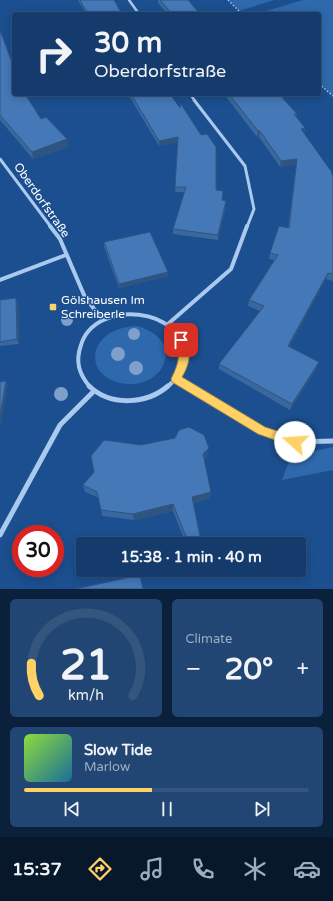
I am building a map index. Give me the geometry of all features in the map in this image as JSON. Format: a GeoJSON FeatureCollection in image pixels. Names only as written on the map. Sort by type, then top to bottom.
{"type":"FeatureCollection","features":[{"type":"Feature","properties":{"kind":"street"},"geometry":{"type":"LineString","coordinates":[[129,0],[138,12]]}},
{"type":"Feature","properties":{"kind":"street"},"geometry":{"type":"LineString","coordinates":[[168,324],[231,269],[254,210],[245,166],[192,96]]}},
{"type":"Feature","properties":{"kind":"street","name":"Oberdorfstraße"},"geometry":{"type":"LineString","coordinates":[[0,158],[60,239],[84,295],[102,320]]}},
{"type":"Feature","properties":{"kind":"street","name":"Oberdorfstraße"},"geometry":{"type":"LineString","coordinates":[[0,280],[66,255]]}},
{"type":"Feature","properties":{"kind":"street"},"geometry":{"type":"LineString","coordinates":[[136,313],[148,315],[168,324],[176,332],[184,350],[184,360],[176,379],[168,388],[157,395],[131,401],[105,397],[94,391],[85,382],[79,371],[77,359],[78,348],[83,337],[102,320],[119,315],[136,313]]}},
{"type":"Feature","properties":{"kind":"street"},"geometry":{"type":"LineString","coordinates":[[176,379],[262,431],[295,442],[333,441]]}},
{"type":"Feature","properties":{"kind":"street"},"geometry":{"type":"LineString","coordinates":[[0,535],[60,424],[94,391]]}},
{"type":"Feature","properties":{"kind":"path"},"geometry":{"type":"LineString","coordinates":[[228,0],[240,12]]}},
{"type":"Feature","properties":{"kind":"path"},"geometry":{"type":"LineString","coordinates":[[321,86],[333,96]]}},
{"type":"Feature","properties":{"kind":"shaded area"},"geometry":{"type":"Polygon","coordinates":[[[228,0],[274,0],[239,11],[228,0]]]}},
{"type":"Feature","properties":{"kind":"shaded area"},"geometry":{"type":"Polygon","coordinates":[[[303,0],[333,0],[333,96],[321,86],[321,12],[263,12],[303,0]]]}},
{"type":"Feature","properties":{"kind":"shaded area"},"geometry":{"type":"Polygon","coordinates":[[[138,326],[152,332],[165,347],[165,361],[161,369],[150,379],[135,384],[117,382],[105,376],[97,367],[95,356],[98,345],[106,336],[120,329],[138,326]]]}},
{"type":"Feature","properties":{"kind":"shaded area"},"geometry":{"type":"Polygon","coordinates":[[[333,447],[333,470],[282,480],[291,456],[333,447]]]}},
{"type":"Feature","properties":{"kind":"building"},"geometry":{"type":"Polygon","coordinates":[[[80,0],[114,0],[121,12],[87,12],[80,0]]]}},
{"type":"Feature","properties":{"kind":"building"},"geometry":{"type":"Polygon","coordinates":[[[160,0],[188,0],[198,12],[170,12],[160,0]]]}},
{"type":"Feature","properties":{"kind":"building"},"geometry":{"type":"Polygon","coordinates":[[[0,30],[12,63],[12,96],[26,96],[41,119],[46,117],[67,139],[32,152],[0,115],[0,30]]]}},
{"type":"Feature","properties":{"kind":"building"},"geometry":{"type":"Polygon","coordinates":[[[132,96],[171,96],[180,108],[181,104],[201,135],[207,134],[216,147],[216,190],[223,191],[222,200],[226,201],[218,235],[173,229],[186,187],[175,187],[178,137],[159,141],[132,96]]]}},
{"type":"Feature","properties":{"kind":"building"},"geometry":{"type":"Polygon","coordinates":[[[231,96],[281,96],[297,114],[294,114],[305,128],[301,129],[331,171],[333,177],[333,274],[328,273],[288,346],[319,362],[292,404],[219,364],[264,306],[249,300],[278,255],[270,253],[279,226],[289,228],[297,159],[281,161],[260,131],[258,131],[231,96]]]}},
{"type":"Feature","properties":{"kind":"building"},"geometry":{"type":"Polygon","coordinates":[[[150,232],[168,272],[119,284],[104,242],[150,232]]]}},
{"type":"Feature","properties":{"kind":"building"},"geometry":{"type":"Polygon","coordinates":[[[16,298],[17,339],[0,342],[0,300],[16,298]]]}},
{"type":"Feature","properties":{"kind":"building"},"geometry":{"type":"Polygon","coordinates":[[[6,381],[0,417],[0,382],[6,381]]]}},
{"type":"Feature","properties":{"kind":"building"},"geometry":{"type":"Polygon","coordinates":[[[189,427],[204,435],[209,448],[203,454],[211,492],[192,497],[200,537],[186,537],[173,504],[133,514],[101,510],[97,492],[83,485],[94,472],[91,456],[104,440],[141,445],[175,438],[179,430],[189,427]]]}},
{"type":"Feature","properties":{"kind":"building"},"geometry":{"type":"Polygon","coordinates":[[[131,577],[140,577],[143,589],[75,589],[131,577]]]}},
{"type":"Feature","properties":{"kind":"place","name":"Gölshausen Im Schreiberle"},"geometry":{"type":"Point","coordinates":[53,307]}},
{"type":"Feature","properties":{"kind":"route"},"geometry":{"type":"LineString","coordinates":[[181,340],[184,350],[184,360],[176,379],[262,431],[295,442]]}}]}
